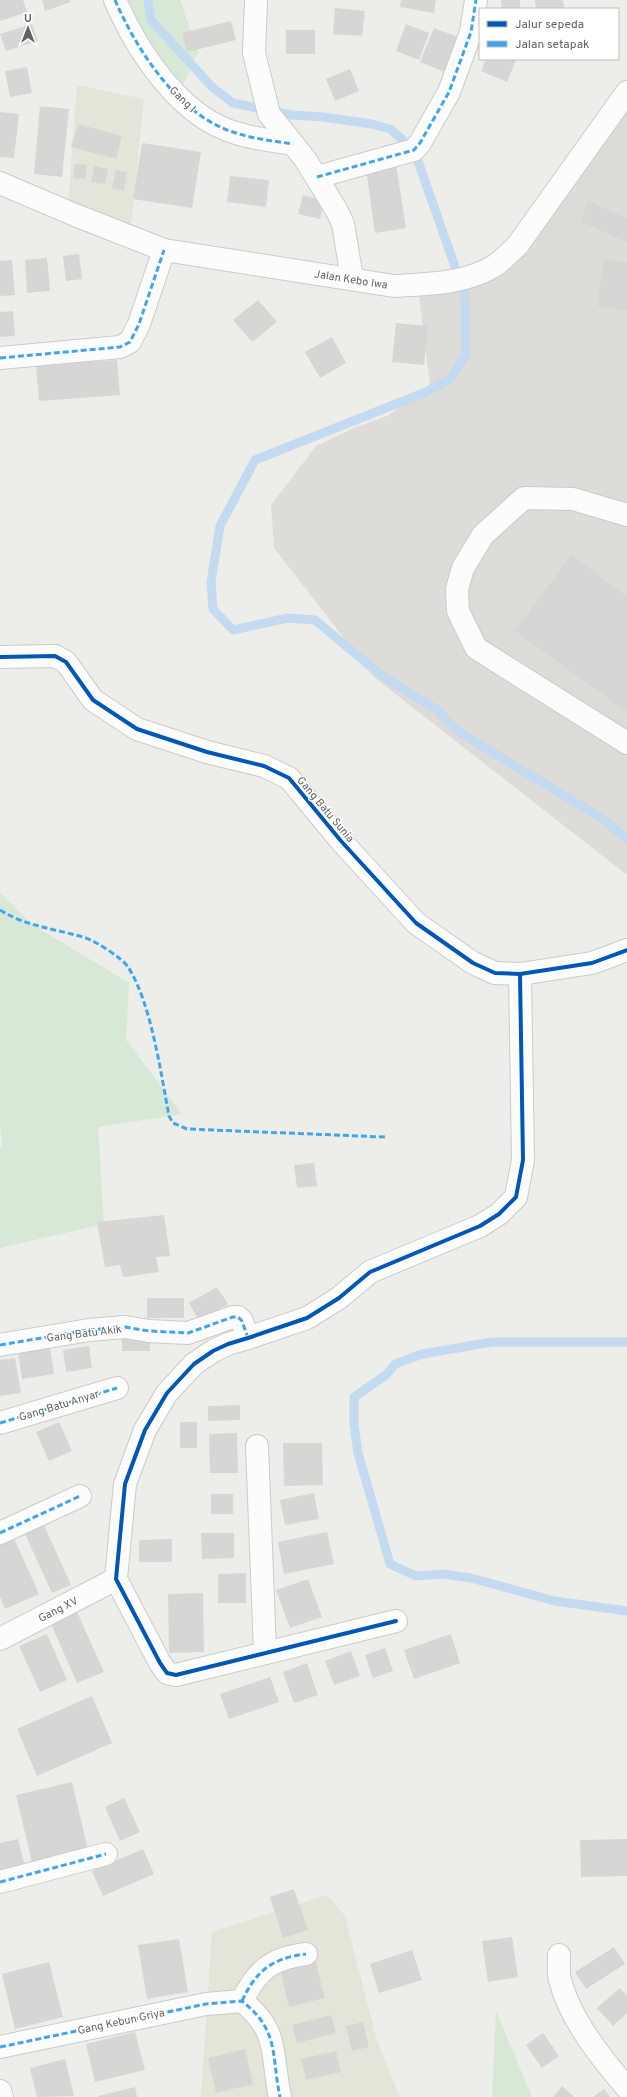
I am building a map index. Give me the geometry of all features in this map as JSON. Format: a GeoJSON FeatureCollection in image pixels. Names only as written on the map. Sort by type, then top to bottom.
{"type":"FeatureCollection","features":[{"type":"Feature","properties":{"kind":"street","name":"Gang I"},"geometry":{"type":"LineString","coordinates":[[115,0],[124,20],[144,54],[164,82],[202,117],[235,133],[293,144]]}},
{"type":"Feature","properties":{"kind":"street"},"geometry":{"type":"LineString","coordinates":[[256,0],[254,53],[269,114],[317,177],[343,224],[352,278]]}},
{"type":"Feature","properties":{"kind":"street"},"geometry":{"type":"LineString","coordinates":[[317,177],[414,150],[420,143],[448,92],[471,32],[476,0]]}},
{"type":"Feature","properties":{"kind":"street","name":"Jalan Kebo Iwa"},"geometry":{"type":"LineString","coordinates":[[0,183],[75,215],[164,250],[352,278],[394,286],[432,283],[464,278],[494,266],[517,246],[627,92]]}},
{"type":"Feature","properties":{"kind":"street"},"geometry":{"type":"LineString","coordinates":[[0,358],[120,347],[130,342],[138,324],[164,250]]}},
{"type":"Feature","properties":{"kind":"street"},"geometry":{"type":"LineString","coordinates":[[627,515],[573,499],[524,498],[484,535],[463,568],[457,589],[458,611],[476,648],[627,743]]}},
{"type":"Feature","properties":{"kind":"street","name":"Gang Batu Sunia"},"geometry":{"type":"LineString","coordinates":[[0,657],[55,656],[66,662],[93,700],[137,729],[207,752],[264,766],[289,778],[341,841],[416,923],[473,963],[495,973],[520,974],[592,963],[627,950]]}},
{"type":"Feature","properties":{"kind":"street"},"geometry":{"type":"LineString","coordinates":[[396,1621],[172,1675],[160,1663],[116,1579],[125,1484],[144,1430],[167,1393],[194,1364],[213,1350],[307,1318],[339,1298],[370,1272],[480,1226],[499,1214],[516,1197],[523,1160],[520,974]]}},
{"type":"Feature","properties":{"kind":"street","name":"Gang Batu Akik"},"geometry":{"type":"LineString","coordinates":[[0,1345],[89,1330],[125,1327],[148,1331],[188,1333],[233,1317],[238,1317],[242,1321],[248,1338]]}},
{"type":"Feature","properties":{"kind":"street","name":"Gang Batu Anyar"},"geometry":{"type":"LineString","coordinates":[[0,1423],[117,1388]]}},
{"type":"Feature","properties":{"kind":"street"},"geometry":{"type":"LineString","coordinates":[[257,1446],[265,1652]]}},
{"type":"Feature","properties":{"kind":"street"},"geometry":{"type":"LineString","coordinates":[[0,1533],[80,1496]]}},
{"type":"Feature","properties":{"kind":"street","name":"Gang XV"},"geometry":{"type":"LineString","coordinates":[[0,1639],[116,1579]]}},
{"type":"Feature","properties":{"kind":"street"},"geometry":{"type":"LineString","coordinates":[[0,1882],[106,1854]]}},
{"type":"Feature","properties":{"kind":"street"},"geometry":{"type":"LineString","coordinates":[[280,2097],[272,2043],[264,2023],[254,2010],[242,2001],[251,1982],[259,1973],[279,1959],[306,1954]]}},
{"type":"Feature","properties":{"kind":"street"},"geometry":{"type":"LineString","coordinates":[[559,1955],[560,1979],[566,1998],[587,2037],[607,2066],[627,2088]]}},
{"type":"Feature","properties":{"kind":"street","name":"Gang Kebun Griya"},"geometry":{"type":"LineString","coordinates":[[0,2047],[206,2004],[242,2001]]}},
{"type":"Feature","properties":{"kind":"street"},"geometry":{"type":"LineString","coordinates":[[0,2091],[2,2097]]}},
{"type":"Feature","properties":{"kind":"shaded area"},"geometry":{"type":"Polygon","coordinates":[[[77,85],[144,99],[129,244],[67,223],[77,85]]]}},
{"type":"Feature","properties":{"kind":"shaded area"},"geometry":{"type":"Polygon","coordinates":[[[627,99],[627,875],[375,678],[274,548],[271,505],[316,446],[354,428],[389,415],[430,385],[418,287],[520,260],[627,99]]]}},
{"type":"Feature","properties":{"kind":"shaded area"},"geometry":{"type":"Polygon","coordinates":[[[327,1895],[345,1916],[377,2041],[400,2097],[201,2097],[212,1932],[327,1895]]]}},
{"type":"Feature","properties":{"kind":"green space"},"geometry":{"type":"Polygon","coordinates":[[[106,0],[180,0],[198,52],[183,85],[122,39],[106,0]]]}},
{"type":"Feature","properties":{"kind":"green space"},"geometry":{"type":"Polygon","coordinates":[[[0,893],[33,925],[129,983],[126,1040],[182,1114],[98,1127],[104,1224],[0,1248],[0,1148],[3,1147],[0,1128],[0,893]]]}},
{"type":"Feature","properties":{"kind":"green space"},"geometry":{"type":"Polygon","coordinates":[[[496,2011],[532,2097],[492,2097],[496,2011]]]}},
{"type":"Feature","properties":{"kind":"building"},"geometry":{"type":"Polygon","coordinates":[[[0,0],[23,0],[27,12],[0,21],[0,0]]]}},
{"type":"Feature","properties":{"kind":"building"},"geometry":{"type":"Polygon","coordinates":[[[42,0],[70,0],[71,2],[45,11],[42,0]]]}},
{"type":"Feature","properties":{"kind":"building"},"geometry":{"type":"Polygon","coordinates":[[[401,0],[436,0],[434,13],[400,7],[401,0]]]}},
{"type":"Feature","properties":{"kind":"building"},"geometry":{"type":"Polygon","coordinates":[[[501,0],[520,0],[520,8],[502,8],[501,0]]]}},
{"type":"Feature","properties":{"kind":"building"},"geometry":{"type":"Polygon","coordinates":[[[535,0],[563,0],[564,8],[536,8],[535,0]]]}},
{"type":"Feature","properties":{"kind":"building"},"geometry":{"type":"Polygon","coordinates":[[[335,8],[365,11],[362,36],[333,34],[335,8]]]}},
{"type":"Feature","properties":{"kind":"building"},"geometry":{"type":"Polygon","coordinates":[[[231,21],[236,40],[187,52],[182,33],[231,21]]]}},
{"type":"Feature","properties":{"kind":"building"},"geometry":{"type":"Polygon","coordinates":[[[32,24],[38,41],[6,51],[0,34],[32,24]]]}},
{"type":"Feature","properties":{"kind":"building"},"geometry":{"type":"Polygon","coordinates":[[[406,24],[429,33],[419,60],[396,51],[406,24]]]}},
{"type":"Feature","properties":{"kind":"building"},"geometry":{"type":"Polygon","coordinates":[[[434,28],[458,37],[445,72],[420,62],[434,28]]]}},
{"type":"Feature","properties":{"kind":"building"},"geometry":{"type":"Polygon","coordinates":[[[286,30],[315,30],[315,54],[286,54],[286,30]]]}},
{"type":"Feature","properties":{"kind":"building"},"geometry":{"type":"Polygon","coordinates":[[[486,60],[516,60],[507,82],[481,71],[486,60]]]}},
{"type":"Feature","properties":{"kind":"building"},"geometry":{"type":"Polygon","coordinates":[[[27,67],[32,93],[10,97],[5,71],[27,67]]]}},
{"type":"Feature","properties":{"kind":"building"},"geometry":{"type":"Polygon","coordinates":[[[350,69],[359,91],[335,101],[326,79],[350,69]]]}},
{"type":"Feature","properties":{"kind":"building"},"geometry":{"type":"Polygon","coordinates":[[[40,106],[69,109],[62,177],[34,174],[40,106]]]}},
{"type":"Feature","properties":{"kind":"building"},"geometry":{"type":"Polygon","coordinates":[[[0,112],[19,114],[14,158],[0,157],[0,112]]]}},
{"type":"Feature","properties":{"kind":"building"},"geometry":{"type":"Polygon","coordinates":[[[78,124],[122,136],[116,159],[71,147],[78,124]]]}},
{"type":"Feature","properties":{"kind":"building"},"geometry":{"type":"Polygon","coordinates":[[[142,143],[201,152],[192,208],[133,199],[142,143]]]}},
{"type":"Feature","properties":{"kind":"building"},"geometry":{"type":"Polygon","coordinates":[[[75,164],[87,165],[85,179],[73,178],[75,164]]]}},
{"type":"Feature","properties":{"kind":"building"},"geometry":{"type":"Polygon","coordinates":[[[396,164],[406,228],[375,233],[366,169],[396,164]]]}},
{"type":"Feature","properties":{"kind":"building"},"geometry":{"type":"Polygon","coordinates":[[[94,166],[108,169],[105,184],[91,182],[94,166]]]}},
{"type":"Feature","properties":{"kind":"building"},"geometry":{"type":"Polygon","coordinates":[[[116,170],[127,172],[124,191],[112,188],[116,170]]]}},
{"type":"Feature","properties":{"kind":"building"},"geometry":{"type":"Polygon","coordinates":[[[230,176],[269,180],[266,207],[227,202],[230,176]]]}},
{"type":"Feature","properties":{"kind":"building"},"geometry":{"type":"Polygon","coordinates":[[[303,195],[325,201],[320,219],[298,214],[303,195]]]}},
{"type":"Feature","properties":{"kind":"building"},"geometry":{"type":"Polygon","coordinates":[[[589,201],[627,218],[627,242],[580,221],[589,201]]]}},
{"type":"Feature","properties":{"kind":"building"},"geometry":{"type":"Polygon","coordinates":[[[79,254],[82,279],[66,281],[63,256],[79,254]]]}},
{"type":"Feature","properties":{"kind":"building"},"geometry":{"type":"Polygon","coordinates":[[[47,258],[50,291],[27,293],[25,260],[47,258]]]}},
{"type":"Feature","properties":{"kind":"building"},"geometry":{"type":"Polygon","coordinates":[[[604,259],[627,262],[627,311],[597,306],[604,259]]]}},
{"type":"Feature","properties":{"kind":"building"},"geometry":{"type":"Polygon","coordinates":[[[12,260],[15,295],[0,296],[0,261],[12,260]]]}},
{"type":"Feature","properties":{"kind":"building"},"geometry":{"type":"Polygon","coordinates":[[[258,300],[277,322],[252,342],[233,320],[258,300]]]}},
{"type":"Feature","properties":{"kind":"building"},"geometry":{"type":"Polygon","coordinates":[[[13,311],[15,336],[0,337],[0,312],[13,311]]]}},
{"type":"Feature","properties":{"kind":"building"},"geometry":{"type":"Polygon","coordinates":[[[396,323],[428,326],[424,365],[392,362],[396,323]]]}},
{"type":"Feature","properties":{"kind":"building"},"geometry":{"type":"Polygon","coordinates":[[[332,337],[346,363],[320,378],[305,352],[332,337]]]}},
{"type":"Feature","properties":{"kind":"building"},"geometry":{"type":"Polygon","coordinates":[[[117,360],[120,395],[39,401],[36,366],[117,360]]]}},
{"type":"Feature","properties":{"kind":"building"},"geometry":{"type":"Polygon","coordinates":[[[571,555],[627,596],[627,712],[515,631],[571,555]]]}},
{"type":"Feature","properties":{"kind":"building"},"geometry":{"type":"Polygon","coordinates":[[[314,1163],[317,1186],[297,1188],[294,1165],[314,1163]]]}},
{"type":"Feature","properties":{"kind":"building"},"geometry":{"type":"Polygon","coordinates":[[[164,1215],[170,1256],[156,1257],[159,1272],[123,1277],[120,1265],[105,1267],[97,1222],[164,1215]]]}},
{"type":"Feature","properties":{"kind":"building"},"geometry":{"type":"Polygon","coordinates":[[[217,1287],[228,1304],[199,1321],[189,1303],[217,1287]]]}},
{"type":"Feature","properties":{"kind":"building"},"geometry":{"type":"Polygon","coordinates":[[[147,1298],[184,1298],[184,1318],[147,1318],[147,1298]]]}},
{"type":"Feature","properties":{"kind":"building"},"geometry":{"type":"Polygon","coordinates":[[[122,1333],[150,1333],[150,1351],[122,1351],[122,1333]]]}},
{"type":"Feature","properties":{"kind":"building"},"geometry":{"type":"Polygon","coordinates":[[[89,1346],[92,1368],[66,1372],[63,1350],[89,1346]]]}},
{"type":"Feature","properties":{"kind":"building"},"geometry":{"type":"Polygon","coordinates":[[[50,1348],[54,1374],[22,1379],[18,1353],[50,1348]]]}},
{"type":"Feature","properties":{"kind":"building"},"geometry":{"type":"Polygon","coordinates":[[[15,1358],[21,1393],[0,1396],[0,1360],[15,1358]]]}},
{"type":"Feature","properties":{"kind":"building"},"geometry":{"type":"Polygon","coordinates":[[[240,1405],[240,1420],[208,1421],[208,1406],[240,1405]]]}},
{"type":"Feature","properties":{"kind":"building"},"geometry":{"type":"Polygon","coordinates":[[[59,1422],[72,1451],[49,1461],[36,1432],[59,1422]]]}},
{"type":"Feature","properties":{"kind":"building"},"geometry":{"type":"Polygon","coordinates":[[[180,1422],[197,1422],[197,1448],[180,1448],[180,1422]]]}},
{"type":"Feature","properties":{"kind":"building"},"geometry":{"type":"Polygon","coordinates":[[[237,1433],[238,1473],[210,1473],[209,1434],[237,1433]]]}},
{"type":"Feature","properties":{"kind":"building"},"geometry":{"type":"Polygon","coordinates":[[[283,1443],[322,1443],[323,1485],[284,1486],[283,1443]]]}},
{"type":"Feature","properties":{"kind":"building"},"geometry":{"type":"Polygon","coordinates":[[[314,1493],[319,1519],[285,1525],[280,1500],[314,1493]]]}},
{"type":"Feature","properties":{"kind":"building"},"geometry":{"type":"Polygon","coordinates":[[[211,1494],[233,1494],[233,1514],[211,1514],[211,1494]]]}},
{"type":"Feature","properties":{"kind":"building"},"geometry":{"type":"Polygon","coordinates":[[[44,1525],[71,1585],[52,1593],[25,1534],[44,1525]]]}},
{"type":"Feature","properties":{"kind":"building"},"geometry":{"type":"Polygon","coordinates":[[[327,1532],[334,1564],[284,1574],[278,1542],[327,1532]]]}},
{"type":"Feature","properties":{"kind":"building"},"geometry":{"type":"Polygon","coordinates":[[[201,1533],[234,1533],[234,1558],[202,1559],[201,1533]]]}},
{"type":"Feature","properties":{"kind":"building"},"geometry":{"type":"Polygon","coordinates":[[[13,1536],[39,1594],[5,1609],[0,1597],[0,1542],[13,1536]]]}},
{"type":"Feature","properties":{"kind":"building"},"geometry":{"type":"Polygon","coordinates":[[[172,1539],[172,1562],[139,1562],[139,1540],[172,1539]]]}},
{"type":"Feature","properties":{"kind":"building"},"geometry":{"type":"Polygon","coordinates":[[[246,1573],[246,1603],[218,1603],[218,1574],[246,1573]]]}},
{"type":"Feature","properties":{"kind":"building"},"geometry":{"type":"Polygon","coordinates":[[[308,1579],[322,1617],[290,1628],[276,1590],[308,1579]]]}},
{"type":"Feature","properties":{"kind":"building"},"geometry":{"type":"Polygon","coordinates":[[[203,1593],[204,1652],[169,1653],[168,1594],[203,1593]]]}},
{"type":"Feature","properties":{"kind":"building"},"geometry":{"type":"Polygon","coordinates":[[[77,1612],[104,1672],[77,1683],[51,1624],[77,1612]]]}},
{"type":"Feature","properties":{"kind":"building"},"geometry":{"type":"Polygon","coordinates":[[[47,1634],[67,1680],[40,1692],[19,1646],[47,1634]]]}},
{"type":"Feature","properties":{"kind":"building"},"geometry":{"type":"Polygon","coordinates":[[[451,1634],[460,1663],[414,1679],[404,1650],[451,1634]]]}},
{"type":"Feature","properties":{"kind":"building"},"geometry":{"type":"Polygon","coordinates":[[[385,1648],[393,1671],[373,1678],[365,1655],[385,1648]]]}},
{"type":"Feature","properties":{"kind":"building"},"geometry":{"type":"Polygon","coordinates":[[[351,1651],[360,1676],[334,1685],[325,1661],[351,1651]]]}},
{"type":"Feature","properties":{"kind":"building"},"geometry":{"type":"Polygon","coordinates":[[[307,1663],[318,1695],[294,1703],[283,1672],[307,1663]]]}},
{"type":"Feature","properties":{"kind":"building"},"geometry":{"type":"Polygon","coordinates":[[[270,1677],[279,1702],[229,1719],[220,1694],[270,1677]]]}},
{"type":"Feature","properties":{"kind":"building"},"geometry":{"type":"Polygon","coordinates":[[[92,1696],[112,1743],[37,1776],[17,1729],[92,1696]]]}},
{"type":"Feature","properties":{"kind":"building"},"geometry":{"type":"Polygon","coordinates":[[[72,1782],[89,1854],[33,1866],[16,1795],[72,1782]]]}},
{"type":"Feature","properties":{"kind":"building"},"geometry":{"type":"Polygon","coordinates":[[[124,1798],[140,1832],[120,1841],[105,1807],[124,1798]]]}},
{"type":"Feature","properties":{"kind":"building"},"geometry":{"type":"Polygon","coordinates":[[[18,1839],[25,1868],[0,1874],[0,1843],[18,1839]]]}},
{"type":"Feature","properties":{"kind":"building"},"geometry":{"type":"Polygon","coordinates":[[[627,1839],[627,1876],[581,1877],[580,1840],[627,1839]]]}},
{"type":"Feature","properties":{"kind":"building"},"geometry":{"type":"Polygon","coordinates":[[[143,1849],[154,1874],[103,1896],[92,1871],[143,1849]]]}},
{"type":"Feature","properties":{"kind":"building"},"geometry":{"type":"Polygon","coordinates":[[[294,1889],[308,1930],[283,1938],[270,1897],[294,1889]]]}},
{"type":"Feature","properties":{"kind":"building"},"geometry":{"type":"Polygon","coordinates":[[[512,1937],[518,1977],[488,1982],[482,1941],[512,1937]]]}},
{"type":"Feature","properties":{"kind":"building"},"geometry":{"type":"Polygon","coordinates":[[[179,1939],[188,1992],[147,1999],[138,1945],[179,1939]]]}},
{"type":"Feature","properties":{"kind":"building"},"geometry":{"type":"Polygon","coordinates":[[[614,1947],[625,1964],[586,1989],[575,1972],[614,1947]]]}},
{"type":"Feature","properties":{"kind":"building"},"geometry":{"type":"Polygon","coordinates":[[[412,1950],[422,1980],[379,1993],[370,1964],[412,1950]]]}},
{"type":"Feature","properties":{"kind":"building"},"geometry":{"type":"Polygon","coordinates":[[[315,1959],[325,1998],[289,2007],[280,1968],[315,1959]]]}},
{"type":"Feature","properties":{"kind":"building"},"geometry":{"type":"Polygon","coordinates":[[[49,1962],[63,2017],[15,2029],[2,1974],[49,1962]]]}},
{"type":"Feature","properties":{"kind":"building"},"geometry":{"type":"Polygon","coordinates":[[[620,1988],[627,1996],[627,2013],[613,2026],[597,2008],[620,1988]]]}},
{"type":"Feature","properties":{"kind":"building"},"geometry":{"type":"Polygon","coordinates":[[[331,2015],[336,2033],[297,2043],[292,2025],[331,2015]]]}},
{"type":"Feature","properties":{"kind":"building"},"geometry":{"type":"Polygon","coordinates":[[[363,2022],[369,2047],[352,2051],[346,2026],[363,2022]]]}},
{"type":"Feature","properties":{"kind":"building"},"geometry":{"type":"Polygon","coordinates":[[[135,2032],[145,2070],[95,2082],[86,2044],[135,2032]]]}},
{"type":"Feature","properties":{"kind":"building"},"geometry":{"type":"Polygon","coordinates":[[[543,2033],[559,2056],[542,2068],[526,2045],[543,2033]]]}},
{"type":"Feature","properties":{"kind":"building"},"geometry":{"type":"Polygon","coordinates":[[[245,2049],[253,2084],[216,2093],[208,2058],[245,2049]]]}},
{"type":"Feature","properties":{"kind":"building"},"geometry":{"type":"Polygon","coordinates":[[[336,2051],[341,2072],[306,2080],[301,2059],[336,2051]]]}},
{"type":"Feature","properties":{"kind":"building"},"geometry":{"type":"Polygon","coordinates":[[[65,2059],[74,2096],[37,2097],[30,2068],[65,2059]]]}},
{"type":"Feature","properties":{"kind":"building"},"geometry":{"type":"Polygon","coordinates":[[[562,2086],[574,2097],[553,2097],[562,2086]]]}},
{"type":"Feature","properties":{"kind":"building"},"geometry":{"type":"Polygon","coordinates":[[[135,2087],[137,2097],[98,2097],[98,2096],[135,2087]]]}},
{"type":"Feature","properties":{"kind":"building"},"geometry":{"type":"Polygon","coordinates":[[[604,2089],[610,2097],[593,2097],[604,2089]]]}},
{"type":"Feature","properties":{"kind":"waterway"},"geometry":{"type":"LineString","coordinates":[[148,0],[151,20],[212,87],[233,103],[292,115],[323,117],[372,124],[390,129],[414,150],[465,295],[466,354],[451,378],[426,392],[255,460],[220,526],[211,582],[213,609],[233,630],[288,618],[315,620],[382,676],[436,709],[456,730],[603,819],[627,839]]}},
{"type":"Feature","properties":{"kind":"waterway"},"geometry":{"type":"LineString","coordinates":[[627,1342],[493,1342],[422,1354],[395,1364],[386,1375],[354,1397],[354,1425],[358,1453],[390,1564],[416,1576],[443,1574],[471,1578],[555,1601],[627,1611]]}},
{"type":"Feature","properties":{"kind":"marked path"},"geometry":{"type":"LineString","coordinates":[[115,0],[124,20],[148,60],[163,80],[197,113],[216,125],[236,133],[293,144]]}},
{"type":"Feature","properties":{"kind":"marked path"},"geometry":{"type":"LineString","coordinates":[[317,177],[414,150],[420,143],[449,92],[471,32],[476,0]]}},
{"type":"Feature","properties":{"kind":"marked path"},"geometry":{"type":"LineString","coordinates":[[0,358],[120,347],[130,342],[139,324],[164,250]]}},
{"type":"Feature","properties":{"kind":"marked path"},"geometry":{"type":"LineString","coordinates":[[0,910],[10,916],[31,924],[91,940],[125,963],[136,982],[149,1018],[159,1060],[169,1116],[173,1123],[187,1129],[385,1137]]}},
{"type":"Feature","properties":{"kind":"marked path"},"geometry":{"type":"LineString","coordinates":[[0,1345],[89,1330],[125,1327],[149,1331],[188,1333],[233,1317],[238,1317],[242,1321],[248,1338]]}},
{"type":"Feature","properties":{"kind":"marked path"},"geometry":{"type":"LineString","coordinates":[[0,1423],[117,1388]]}},
{"type":"Feature","properties":{"kind":"marked path"},"geometry":{"type":"LineString","coordinates":[[0,1533],[80,1496]]}},
{"type":"Feature","properties":{"kind":"marked path"},"geometry":{"type":"LineString","coordinates":[[0,1882],[106,1854]]}},
{"type":"Feature","properties":{"kind":"marked path"},"geometry":{"type":"LineString","coordinates":[[242,2001],[253,1982],[266,1968],[284,1959],[306,1954]]}},
{"type":"Feature","properties":{"kind":"marked path"},"geometry":{"type":"LineString","coordinates":[[0,2047],[206,2004],[242,2001],[263,2023],[268,2033],[272,2044],[280,2097]]}},
{"type":"Feature","properties":{"kind":"cycle path"},"geometry":{"type":"LineString","coordinates":[[0,657],[55,656],[66,662],[93,700],[137,729],[207,752],[264,766],[289,778],[341,841],[416,923],[473,963],[495,973],[520,974],[592,963],[627,950]]}},
{"type":"Feature","properties":{"kind":"cycle path"},"geometry":{"type":"LineString","coordinates":[[396,1621],[176,1675],[167,1673],[160,1663],[116,1579],[125,1484],[145,1430],[167,1393],[194,1364],[213,1351],[228,1344],[307,1318],[339,1298],[370,1272],[480,1226],[499,1214],[516,1197],[523,1160],[520,974]]}}]}
